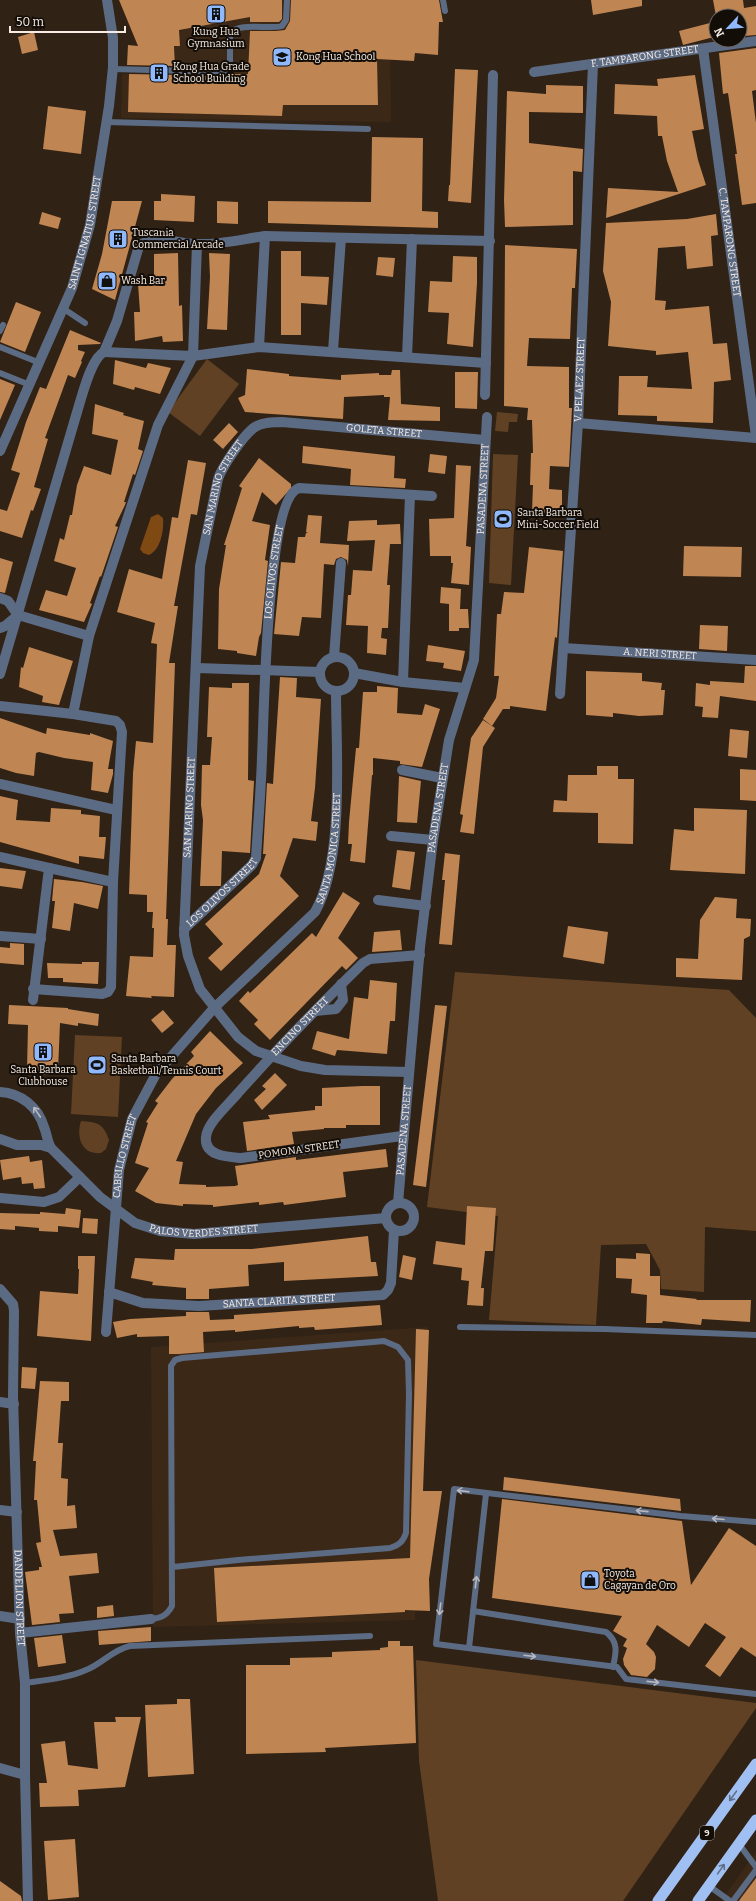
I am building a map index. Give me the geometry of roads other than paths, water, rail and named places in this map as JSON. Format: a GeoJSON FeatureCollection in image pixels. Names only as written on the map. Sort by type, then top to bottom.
{"type":"FeatureCollection","features":[{"type":"Feature","properties":{"kind":"highway","name":"9"},"geometry":{"type":"LineString","coordinates":[[658,1901],[756,1764]]}},
{"type":"Feature","properties":{"kind":"highway"},"geometry":{"type":"LineString","coordinates":[[698,1901],[756,1820]]}},
{"type":"Feature","properties":{"kind":"street","name":"SAINT IGNATIUS STREET"},"geometry":{"type":"LineString","coordinates":[[0,451],[64,310],[72,288],[90,225],[113,69],[113,38],[107,0]]}},
{"type":"Feature","properties":{"kind":"street","name":"F. TAMPARONG STREET"},"geometry":{"type":"LineString","coordinates":[[534,72],[756,41]]}},
{"type":"Feature","properties":{"kind":"street","name":"C. TAMPARONG STREET"},"geometry":{"type":"LineString","coordinates":[[703,49],[756,437]]}},
{"type":"Feature","properties":{"kind":"street","name":"V. PELAEZ STREET"},"geometry":{"type":"LineString","coordinates":[[560,694],[578,423],[593,64]]}},
{"type":"Feature","properties":{"kind":"street"},"geometry":{"type":"LineString","coordinates":[[485,395],[493,75]]}},
{"type":"Feature","properties":{"kind":"street"},"geometry":{"type":"LineString","coordinates":[[0,674],[80,402],[91,371],[100,354],[104,352],[117,321],[139,246],[144,242],[153,240],[197,244],[264,236],[490,241]]}},
{"type":"Feature","properties":{"kind":"street"},"geometry":{"type":"LineString","coordinates":[[259,347],[264,236]]}},
{"type":"Feature","properties":{"kind":"street"},"geometry":{"type":"LineString","coordinates":[[333,351],[341,238]]}},
{"type":"Feature","properties":{"kind":"street"},"geometry":{"type":"LineString","coordinates":[[407,357],[412,239]]}},
{"type":"Feature","properties":{"kind":"street"},"geometry":{"type":"LineString","coordinates":[[73,714],[89,636],[158,425],[193,356],[197,244]]}},
{"type":"Feature","properties":{"kind":"street"},"geometry":{"type":"LineString","coordinates":[[104,352],[193,356],[259,347],[333,351],[486,363]]}},
{"type":"Feature","properties":{"kind":"street","name":"PASADENA STREET"},"geometry":{"type":"LineString","coordinates":[[398,1203],[408,1072],[433,840],[449,740],[474,660],[487,417]]}},
{"type":"Feature","properties":{"kind":"street","name":"SAN MARINO STREET"},"geometry":{"type":"LineString","coordinates":[[282,422],[272,422],[254,428],[249,432],[220,474],[201,560],[184,942],[200,989],[238,1037],[256,1051],[311,1069],[408,1072]]}},
{"type":"Feature","properties":{"kind":"street","name":"GOLETA STREET"},"geometry":{"type":"LineString","coordinates":[[282,422],[486,440]]}},
{"type":"Feature","properties":{"kind":"street"},"geometry":{"type":"LineString","coordinates":[[578,423],[756,437]]}},
{"type":"Feature","properties":{"kind":"street","name":"LOS OLIVOS STREET"},"geometry":{"type":"LineString","coordinates":[[184,929],[256,860],[262,756],[264,671],[272,575],[285,508],[291,494],[299,488],[432,496]]}},
{"type":"Feature","properties":{"kind":"street"},"geometry":{"type":"LineString","coordinates":[[403,682],[410,495]]}},
{"type":"Feature","properties":{"kind":"street"},"geometry":{"type":"LineString","coordinates":[[334,657],[341,563]]}},
{"type":"Feature","properties":{"kind":"street"},"geometry":{"type":"LineString","coordinates":[[0,598],[8,601],[18,615],[89,636]]}},
{"type":"Feature","properties":{"kind":"street"},"geometry":{"type":"LineString","coordinates":[[0,628],[5,626],[18,615]]}},
{"type":"Feature","properties":{"kind":"street","name":"A. NERI STREET"},"geometry":{"type":"LineString","coordinates":[[563,648],[756,660]]}},
{"type":"Feature","properties":{"kind":"street"},"geometry":{"type":"LineString","coordinates":[[334,657],[347,659],[351,664],[354,674],[350,685],[346,689],[336,691],[331,690],[322,683],[320,672],[325,662],[334,657]]}},
{"type":"Feature","properties":{"kind":"street"},"geometry":{"type":"LineString","coordinates":[[197,668],[320,672]]}},
{"type":"Feature","properties":{"kind":"street"},"geometry":{"type":"LineString","coordinates":[[354,674],[403,682],[465,688]]}},
{"type":"Feature","properties":{"kind":"street","name":"SANTA MONICA STREET"},"geometry":{"type":"LineString","coordinates":[[214,1008],[315,912],[322,898],[330,873],[334,833],[336,797],[336,691]]}},
{"type":"Feature","properties":{"kind":"street"},"geometry":{"type":"LineString","coordinates":[[0,706],[73,714],[116,721],[120,725],[122,732],[116,810],[110,990],[102,994],[33,989]]}},
{"type":"Feature","properties":{"kind":"street"},"geometry":{"type":"LineString","coordinates":[[402,770],[442,778]]}},
{"type":"Feature","properties":{"kind":"street"},"geometry":{"type":"LineString","coordinates":[[0,784],[116,810]]}},
{"type":"Feature","properties":{"kind":"street"},"geometry":{"type":"LineString","coordinates":[[391,836],[433,840]]}},
{"type":"Feature","properties":{"kind":"street"},"geometry":{"type":"LineString","coordinates":[[0,858],[113,882]]}},
{"type":"Feature","properties":{"kind":"street"},"geometry":{"type":"LineString","coordinates":[[33,1000],[33,989],[41,939],[49,868]]}},
{"type":"Feature","properties":{"kind":"street"},"geometry":{"type":"LineString","coordinates":[[378,900],[426,906]]}},
{"type":"Feature","properties":{"kind":"street"},"geometry":{"type":"LineString","coordinates":[[0,936],[41,939]]}},
{"type":"Feature","properties":{"kind":"street","name":"ENCINO STREET"},"geometry":{"type":"LineString","coordinates":[[206,1138],[212,1124],[271,1056],[363,963],[370,959],[420,955]]}},
{"type":"Feature","properties":{"kind":"street","name":"CABRILLO STREET"},"geometry":{"type":"LineString","coordinates":[[106,1332],[119,1170],[132,1119],[156,1074],[214,1008]]}},
{"type":"Feature","properties":{"kind":"street","name":"PALOS VERDES STREET"},"geometry":{"type":"LineString","coordinates":[[0,1092],[17,1095],[32,1106],[42,1121],[47,1140],[52,1148],[100,1197],[135,1223],[149,1229],[173,1233],[213,1232],[386,1218]]}},
{"type":"Feature","properties":{"kind":"street","name":"POMONA STREET"},"geometry":{"type":"LineString","coordinates":[[206,1138],[208,1147],[211,1151],[223,1156],[241,1158],[402,1136]]}},
{"type":"Feature","properties":{"kind":"street"},"geometry":{"type":"LineString","coordinates":[[0,1139],[17,1145],[45,1145],[52,1148]]}},
{"type":"Feature","properties":{"kind":"street"},"geometry":{"type":"LineString","coordinates":[[0,1198],[44,1202],[58,1197],[80,1176]]}},
{"type":"Feature","properties":{"kind":"street"},"geometry":{"type":"LineString","coordinates":[[398,1203],[409,1206],[415,1219],[411,1228],[398,1232],[388,1224],[386,1218],[388,1210],[398,1203]]}},
{"type":"Feature","properties":{"kind":"street","name":"SANTA CLARITA STREET"},"geometry":{"type":"LineString","coordinates":[[109,1292],[142,1303],[199,1306],[382,1295],[388,1290],[391,1284],[394,1230]]}},
{"type":"Feature","properties":{"kind":"street","name":"DANDELION STREET"},"geometry":{"type":"LineString","coordinates":[[4,1293],[13,1304],[14,1311],[14,1404],[20,1633],[25,1683],[25,1775],[28,1901]]}},
{"type":"Feature","properties":{"kind":"street"},"geometry":{"type":"LineString","coordinates":[[0,1402],[14,1404]]}},
{"type":"Feature","properties":{"kind":"street"},"geometry":{"type":"LineString","coordinates":[[0,1510],[17,1512]]}},
{"type":"Feature","properties":{"kind":"street"},"geometry":{"type":"LineString","coordinates":[[0,1616],[20,1619]]}},
{"type":"Feature","properties":{"kind":"street"},"geometry":{"type":"LineString","coordinates":[[20,1633],[151,1619]]}},
{"type":"Feature","properties":{"kind":"street"},"geometry":{"type":"LineString","coordinates":[[0,1768],[25,1775]]}},
{"type":"Feature","properties":{"kind":"lane"},"geometry":{"type":"LineString","coordinates":[[113,69],[226,72],[230,68],[230,34],[232,31],[241,28],[282,26],[286,20],[287,0]]}},
{"type":"Feature","properties":{"kind":"lane"},"geometry":{"type":"LineString","coordinates":[[443,0],[445,11]]}},
{"type":"Feature","properties":{"kind":"lane"},"geometry":{"type":"LineString","coordinates":[[106,122],[368,129]]}},
{"type":"Feature","properties":{"kind":"lane"},"geometry":{"type":"LineString","coordinates":[[64,310],[85,322]]}},
{"type":"Feature","properties":{"kind":"lane"},"geometry":{"type":"LineString","coordinates":[[0,347],[40,363]]}},
{"type":"Feature","properties":{"kind":"lane"},"geometry":{"type":"LineString","coordinates":[[0,373],[30,385]]}},
{"type":"Feature","properties":{"kind":"lane"},"geometry":{"type":"LineString","coordinates":[[460,1327],[604,1329],[756,1335]]}},
{"type":"Feature","properties":{"kind":"lane"},"geometry":{"type":"LineString","coordinates":[[151,1619],[159,1619],[168,1614],[172,1606],[173,1567],[170,1413],[171,1366],[175,1360],[182,1358],[384,1341],[398,1347],[408,1360],[409,1394],[406,1533],[404,1540],[398,1546],[390,1548],[238,1560],[173,1567]]}},
{"type":"Feature","properties":{"kind":"lane"},"geometry":{"type":"LineString","coordinates":[[756,1522],[681,1516],[454,1490],[436,1644],[617,1667],[626,1679],[756,1694]]}},
{"type":"Feature","properties":{"kind":"lane"},"geometry":{"type":"LineString","coordinates":[[469,1648],[486,1494]]}},
{"type":"Feature","properties":{"kind":"lane"},"geometry":{"type":"LineString","coordinates":[[473,1611],[606,1632],[615,1642],[616,1649],[613,1667]]}},
{"type":"Feature","properties":{"kind":"lane"},"geometry":{"type":"LineString","coordinates":[[25,1683],[77,1674],[89,1669],[121,1648],[130,1646],[370,1636]]}},
{"type":"Feature","properties":{"kind":"lane"},"geometry":{"type":"LineString","coordinates":[[739,1844],[756,1867]]}},
{"type":"Feature","properties":{"kind":"lane"},"geometry":{"type":"LineString","coordinates":[[733,1901],[756,1870]]}},
{"type":"Feature","properties":{"kind":"lane"},"geometry":{"type":"LineString","coordinates":[[709,1886],[730,1901]]}},
{"type":"Feature","properties":{"kind":"place","name":"Kung Hua Gymnasium"},"geometry":{"type":"Point","coordinates":[216,14]}},
{"type":"Feature","properties":{"kind":"place","name":"Kong Hua School"},"geometry":{"type":"Point","coordinates":[282,57]}},
{"type":"Feature","properties":{"kind":"place","name":"Kong Hua Grade School Building"},"geometry":{"type":"Point","coordinates":[159,73]}},
{"type":"Feature","properties":{"kind":"place","name":"Tuscania Commercial Arcade"},"geometry":{"type":"Point","coordinates":[118,239]}},
{"type":"Feature","properties":{"kind":"place","name":"Wash Bar"},"geometry":{"type":"Point","coordinates":[107,281]}},
{"type":"Feature","properties":{"kind":"place","name":"Santa Barbara Mini-Soccer Field"},"geometry":{"type":"Point","coordinates":[503,519]}},
{"type":"Feature","properties":{"kind":"place","name":"Santa Barbara Clubhouse"},"geometry":{"type":"Point","coordinates":[43,1052]}},
{"type":"Feature","properties":{"kind":"place","name":"Santa Barbara Basketball/Tennis Court"},"geometry":{"type":"Point","coordinates":[97,1065]}},
{"type":"Feature","properties":{"kind":"place","name":"Toyota Cagayan de Oro"},"geometry":{"type":"Point","coordinates":[590,1580]}}]}
